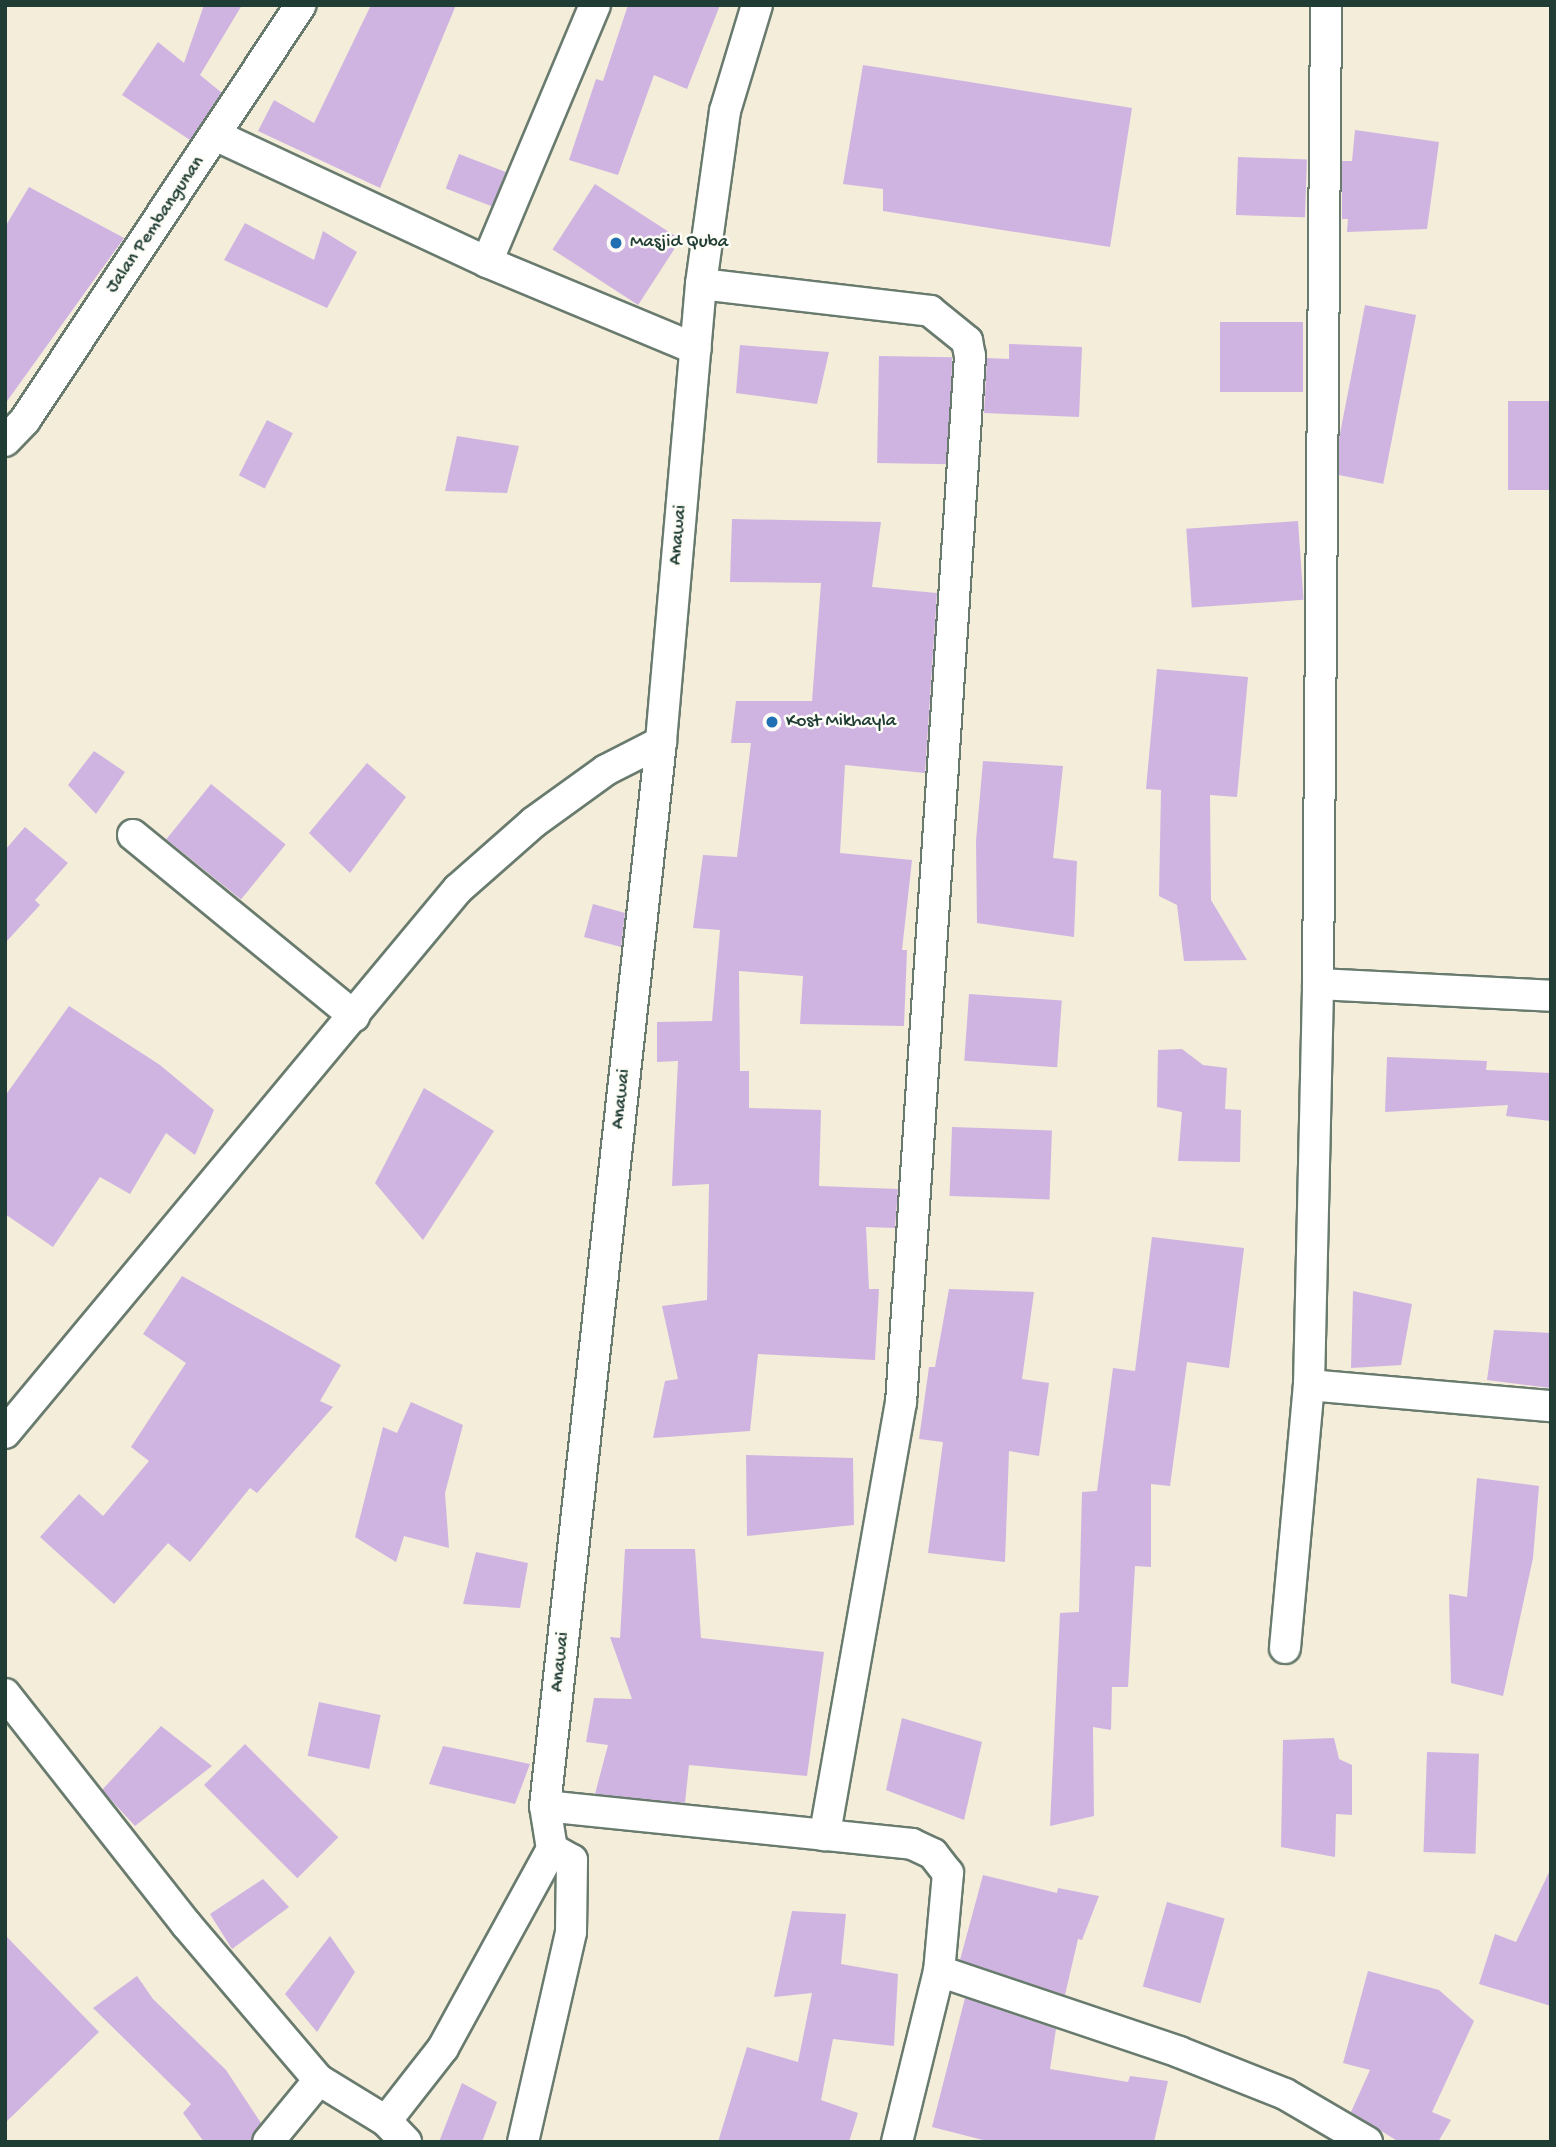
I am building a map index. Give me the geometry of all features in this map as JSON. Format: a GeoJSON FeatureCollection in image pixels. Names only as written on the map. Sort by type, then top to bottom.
{"type":"FeatureCollection","features":[{"type":"Feature","properties":{"kind":"street","name":"Jalan Pembangunan"},"geometry":{"type":"LineString","coordinates":[[5,441],[25,420],[217,136],[301,5]]}},
{"type":"Feature","properties":{"kind":"street"},"geometry":{"type":"LineString","coordinates":[[487,262],[595,5]]}},
{"type":"Feature","properties":{"kind":"street","name":"Anawai"},"geometry":{"type":"LineString","coordinates":[[552,1849],[545,1806],[661,742],[701,284],[725,111],[757,5]]}},
{"type":"Feature","properties":{"kind":"street"},"geometry":{"type":"LineString","coordinates":[[1285,1648],[1309,1385],[1318,984],[1326,5]]}},
{"type":"Feature","properties":{"kind":"street"},"geometry":{"type":"LineString","coordinates":[[217,136],[487,262],[696,349]]}},
{"type":"Feature","properties":{"kind":"street"},"geometry":{"type":"LineString","coordinates":[[701,284],[930,311],[967,341],[970,356],[901,1402],[825,1835]]}},
{"type":"Feature","properties":{"kind":"street"},"geometry":{"type":"LineString","coordinates":[[5,1433],[354,1016],[400,954],[458,889],[544,814],[606,770],[661,742]]}},
{"type":"Feature","properties":{"kind":"street"},"geometry":{"type":"LineString","coordinates":[[133,835],[354,1016]]}},
{"type":"Feature","properties":{"kind":"street"},"geometry":{"type":"LineString","coordinates":[[1318,984],[1551,996]]}},
{"type":"Feature","properties":{"kind":"street"},"geometry":{"type":"LineString","coordinates":[[1309,1385],[1551,1406]]}},
{"type":"Feature","properties":{"kind":"street"},"geometry":{"type":"LineString","coordinates":[[5,1694],[186,1924],[319,2080],[396,2131],[552,1849],[572,1860],[571,1932],[523,2142]]}},
{"type":"Feature","properties":{"kind":"street"},"geometry":{"type":"LineString","coordinates":[[545,1806],[912,1844],[933,1854],[948,1873],[939,1971],[897,2142]]}},
{"type":"Feature","properties":{"kind":"street"},"geometry":{"type":"LineString","coordinates":[[939,1971],[1179,2052],[1273,2089],[1367,2142]]}},
{"type":"Feature","properties":{"kind":"street"},"geometry":{"type":"LineString","coordinates":[[268,2142],[319,2080]]}},
{"type":"Feature","properties":{"kind":"building"},"geometry":{"type":"Polygon","coordinates":[[[204,5],[242,5],[200,75],[222,93],[190,140],[122,95],[158,42],[184,63],[204,5]]]}},
{"type":"Feature","properties":{"kind":"building"},"geometry":{"type":"Polygon","coordinates":[[[371,5],[456,5],[380,188],[258,131],[274,100],[314,123],[371,5]]]}},
{"type":"Feature","properties":{"kind":"building"},"geometry":{"type":"Polygon","coordinates":[[[628,5],[720,5],[687,89],[654,75],[618,175],[569,160],[596,79],[603,81],[628,5]]]}},
{"type":"Feature","properties":{"kind":"building"},"geometry":{"type":"Polygon","coordinates":[[[863,65],[1132,108],[1110,247],[883,211],[883,189],[843,184],[863,65]]]}},
{"type":"Feature","properties":{"kind":"building"},"geometry":{"type":"Polygon","coordinates":[[[1355,130],[1439,142],[1427,229],[1347,232],[1348,219],[1342,219],[1342,161],[1352,161],[1355,130]]]}},
{"type":"Feature","properties":{"kind":"building"},"geometry":{"type":"Polygon","coordinates":[[[459,154],[506,172],[492,206],[446,189],[459,154]]]}},
{"type":"Feature","properties":{"kind":"building"},"geometry":{"type":"Polygon","coordinates":[[[1238,157],[1307,159],[1305,217],[1236,215],[1238,157]]]}},
{"type":"Feature","properties":{"kind":"building","name":"Masjid Quba"},"geometry":{"type":"Polygon","coordinates":[[[595,184],[681,240],[638,305],[553,249],[595,184]]]}},
{"type":"Feature","properties":{"kind":"building"},"geometry":{"type":"Polygon","coordinates":[[[29,187],[124,238],[5,404],[5,227],[29,187]]]}},
{"type":"Feature","properties":{"kind":"building"},"geometry":{"type":"Polygon","coordinates":[[[245,223],[314,260],[323,231],[357,252],[327,308],[224,260],[245,223]]]}},
{"type":"Feature","properties":{"kind":"building"},"geometry":{"type":"Polygon","coordinates":[[[1365,305],[1416,315],[1383,484],[1332,474],[1365,305]]]}},
{"type":"Feature","properties":{"kind":"building"},"geometry":{"type":"Polygon","coordinates":[[[1220,322],[1303,322],[1303,392],[1220,392],[1220,322]]]}},
{"type":"Feature","properties":{"kind":"building"},"geometry":{"type":"Polygon","coordinates":[[[1009,344],[1082,347],[1079,417],[984,413],[987,358],[1009,359],[1009,344]]]}},
{"type":"Feature","properties":{"kind":"building"},"geometry":{"type":"Polygon","coordinates":[[[740,345],[829,352],[817,404],[736,393],[740,345]]]}},
{"type":"Feature","properties":{"kind":"building"},"geometry":{"type":"Polygon","coordinates":[[[879,356],[952,357],[950,464],[877,463],[879,356]]]}},
{"type":"Feature","properties":{"kind":"building"},"geometry":{"type":"Polygon","coordinates":[[[1508,401],[1551,401],[1551,490],[1508,490],[1508,401]]]}},
{"type":"Feature","properties":{"kind":"building"},"geometry":{"type":"Polygon","coordinates":[[[267,420],[293,433],[265,488],[239,475],[267,420]]]}},
{"type":"Feature","properties":{"kind":"building"},"geometry":{"type":"Polygon","coordinates":[[[457,436],[519,446],[507,493],[445,491],[457,436]]]}},
{"type":"Feature","properties":{"kind":"building"},"geometry":{"type":"Polygon","coordinates":[[[732,519],[881,522],[872,587],[937,593],[925,773],[845,765],[840,853],[912,860],[902,950],[907,950],[904,1026],[800,1024],[803,976],[739,971],[740,1071],[749,1071],[749,1108],[821,1110],[819,1186],[898,1189],[895,1228],[866,1227],[869,1289],[879,1289],[875,1360],[758,1354],[750,1431],[653,1438],[665,1381],[678,1379],[662,1306],[707,1300],[709,1184],[672,1186],[678,1061],[657,1062],[657,1022],[712,1021],[720,930],[693,928],[703,855],[737,857],[751,743],[731,743],[736,701],[812,701],[821,583],[730,582],[732,519]]]}},
{"type":"Feature","properties":{"kind":"building"},"geometry":{"type":"Polygon","coordinates":[[[1298,521],[1304,600],[1192,608],[1186,529],[1298,521]]]}},
{"type":"Feature","properties":{"kind":"building"},"geometry":{"type":"Polygon","coordinates":[[[1157,669],[1248,677],[1237,797],[1210,795],[1211,900],[1247,960],[1184,961],[1177,905],[1159,896],[1161,790],[1146,789],[1157,669]]]}},
{"type":"Feature","properties":{"kind":"building"},"geometry":{"type":"Polygon","coordinates":[[[94,751],[125,772],[96,814],[68,785],[94,751]]]}},
{"type":"Feature","properties":{"kind":"building"},"geometry":{"type":"Polygon","coordinates":[[[983,761],[1063,766],[1053,858],[1077,861],[1074,937],[977,923],[976,841],[983,761]]]}},
{"type":"Feature","properties":{"kind":"building"},"geometry":{"type":"Polygon","coordinates":[[[367,763],[406,797],[350,873],[309,833],[367,763]]]}},
{"type":"Feature","properties":{"kind":"building"},"geometry":{"type":"Polygon","coordinates":[[[211,784],[286,844],[241,900],[166,839],[211,784]]]}},
{"type":"Feature","properties":{"kind":"building"},"geometry":{"type":"Polygon","coordinates":[[[25,827],[68,863],[35,900],[40,905],[5,943],[5,850],[25,827]]]}},
{"type":"Feature","properties":{"kind":"building"},"geometry":{"type":"Polygon","coordinates":[[[593,904],[625,913],[621,947],[584,937],[593,904]]]}},
{"type":"Feature","properties":{"kind":"building"},"geometry":{"type":"Polygon","coordinates":[[[969,994],[1062,1000],[1057,1067],[964,1061],[969,994]]]}},
{"type":"Feature","properties":{"kind":"building"},"geometry":{"type":"Polygon","coordinates":[[[69,1006],[160,1065],[214,1110],[195,1155],[166,1133],[130,1194],[100,1177],[53,1247],[5,1214],[5,1096],[69,1006]]]}},
{"type":"Feature","properties":{"kind":"building"},"geometry":{"type":"Polygon","coordinates":[[[1182,1049],[1203,1065],[1227,1068],[1225,1109],[1241,1110],[1240,1162],[1178,1161],[1182,1112],[1157,1107],[1158,1050],[1182,1049]]]}},
{"type":"Feature","properties":{"kind":"building"},"geometry":{"type":"Polygon","coordinates":[[[1387,1057],[1487,1061],[1486,1070],[1551,1073],[1551,1121],[1506,1116],[1508,1105],[1385,1112],[1387,1057]]]}},
{"type":"Feature","properties":{"kind":"building"},"geometry":{"type":"Polygon","coordinates":[[[424,1088],[494,1131],[423,1240],[375,1183],[424,1088]]]}},
{"type":"Feature","properties":{"kind":"building"},"geometry":{"type":"Polygon","coordinates":[[[952,1127],[1052,1130],[1050,1199],[950,1196],[952,1127]]]}},
{"type":"Feature","properties":{"kind":"building"},"geometry":{"type":"Polygon","coordinates":[[[1152,1237],[1244,1248],[1229,1368],[1187,1362],[1170,1486],[1151,1484],[1151,1567],[1135,1566],[1128,1687],[1112,1687],[1111,1730],[1093,1727],[1094,1816],[1050,1826],[1060,1613],[1079,1612],[1082,1492],[1097,1491],[1113,1368],[1135,1371],[1152,1237]]]}},
{"type":"Feature","properties":{"kind":"building"},"geometry":{"type":"Polygon","coordinates":[[[182,1276],[341,1365],[320,1401],[333,1407],[257,1493],[250,1488],[190,1562],[168,1543],[114,1604],[40,1537],[79,1494],[103,1516],[149,1461],[131,1447],[186,1363],[143,1334],[182,1276]]]}},
{"type":"Feature","properties":{"kind":"building"},"geometry":{"type":"Polygon","coordinates":[[[949,1289],[1034,1292],[1022,1379],[1049,1383],[1039,1456],[1009,1451],[1005,1562],[928,1553],[943,1442],[919,1439],[929,1367],[935,1367],[949,1289]]]}},
{"type":"Feature","properties":{"kind":"building"},"geometry":{"type":"Polygon","coordinates":[[[1353,1291],[1412,1304],[1401,1365],[1351,1368],[1353,1291]]]}},
{"type":"Feature","properties":{"kind":"building"},"geometry":{"type":"Polygon","coordinates":[[[1494,1330],[1551,1333],[1551,1388],[1487,1380],[1494,1330]]]}},
{"type":"Feature","properties":{"kind":"building"},"geometry":{"type":"Polygon","coordinates":[[[411,1402],[463,1425],[445,1493],[449,1548],[404,1536],[396,1562],[355,1537],[383,1427],[397,1433],[411,1402]]]}},
{"type":"Feature","properties":{"kind":"building"},"geometry":{"type":"Polygon","coordinates":[[[746,1455],[853,1458],[854,1525],[747,1536],[746,1455]]]}},
{"type":"Feature","properties":{"kind":"building"},"geometry":{"type":"Polygon","coordinates":[[[1477,1478],[1539,1486],[1533,1558],[1503,1696],[1451,1683],[1449,1594],[1467,1597],[1477,1478]]]}},
{"type":"Feature","properties":{"kind":"building"},"geometry":{"type":"Polygon","coordinates":[[[625,1549],[695,1549],[701,1638],[824,1652],[807,1776],[689,1765],[685,1803],[595,1794],[608,1745],[586,1742],[594,1698],[632,1699],[610,1637],[620,1638],[625,1549]]]}},
{"type":"Feature","properties":{"kind":"building"},"geometry":{"type":"Polygon","coordinates":[[[476,1552],[528,1563],[520,1608],[463,1604],[476,1552]]]}},
{"type":"Feature","properties":{"kind":"building"},"geometry":{"type":"Polygon","coordinates":[[[319,1702],[381,1715],[369,1769],[308,1756],[319,1702]]]}},
{"type":"Feature","properties":{"kind":"building"},"geometry":{"type":"Polygon","coordinates":[[[902,1718],[982,1742],[964,1820],[886,1790],[902,1718]]]}},
{"type":"Feature","properties":{"kind":"building"},"geometry":{"type":"Polygon","coordinates":[[[161,1726],[212,1766],[135,1826],[102,1790],[161,1726]]]}},
{"type":"Feature","properties":{"kind":"building"},"geometry":{"type":"Polygon","coordinates":[[[1334,1738],[1339,1759],[1352,1765],[1352,1815],[1336,1814],[1335,1857],[1281,1847],[1283,1740],[1334,1738]]]}},
{"type":"Feature","properties":{"kind":"building"},"geometry":{"type":"Polygon","coordinates":[[[245,1744],[338,1837],[297,1878],[204,1785],[245,1744]]]}},
{"type":"Feature","properties":{"kind":"building"},"geometry":{"type":"Polygon","coordinates":[[[443,1746],[530,1764],[515,1804],[429,1784],[443,1746]]]}},
{"type":"Feature","properties":{"kind":"building"},"geometry":{"type":"Polygon","coordinates":[[[1427,1752],[1479,1754],[1475,1854],[1424,1852],[1427,1752]]]}},
{"type":"Feature","properties":{"kind":"building"},"geometry":{"type":"Polygon","coordinates":[[[1551,1868],[1551,2006],[1479,1984],[1495,1934],[1516,1942],[1551,1868]]]}},
{"type":"Feature","properties":{"kind":"building"},"geometry":{"type":"Polygon","coordinates":[[[983,1875],[1057,1893],[1058,1888],[1099,1896],[1082,1940],[1078,1939],[1065,1995],[960,1960],[983,1875]]]}},
{"type":"Feature","properties":{"kind":"building"},"geometry":{"type":"Polygon","coordinates":[[[263,1879],[289,1907],[232,1949],[210,1914],[263,1879]]]}},
{"type":"Feature","properties":{"kind":"building"},"geometry":{"type":"Polygon","coordinates":[[[1167,1902],[1225,1919],[1200,2003],[1143,1987],[1167,1902]]]}},
{"type":"Feature","properties":{"kind":"building"},"geometry":{"type":"Polygon","coordinates":[[[792,1911],[846,1914],[841,1964],[898,1974],[894,2046],[833,2039],[821,2100],[858,2113],[849,2142],[718,2142],[747,2047],[798,2062],[812,1993],[774,1997],[792,1911]]]}},
{"type":"Feature","properties":{"kind":"building"},"geometry":{"type":"Polygon","coordinates":[[[5,1935],[99,2032],[5,2123],[5,1935]]]}},
{"type":"Feature","properties":{"kind":"building"},"geometry":{"type":"Polygon","coordinates":[[[330,1936],[355,1972],[317,2032],[285,1994],[330,1936]]]}},
{"type":"Feature","properties":{"kind":"building"},"geometry":{"type":"Polygon","coordinates":[[[1368,1971],[1439,1990],[1474,2021],[1432,2112],[1451,2120],[1438,2142],[1399,2142],[1351,2112],[1370,2070],[1343,2063],[1368,1971]]]}},
{"type":"Feature","properties":{"kind":"building"},"geometry":{"type":"Polygon","coordinates":[[[137,1976],[153,1999],[226,2070],[261,2123],[251,2142],[204,2142],[183,2113],[191,2104],[93,2008],[137,1976]]]}},
{"type":"Feature","properties":{"kind":"building"},"geometry":{"type":"Polygon","coordinates":[[[965,1998],[1056,2029],[1050,2069],[1128,2082],[1130,2076],[1168,2081],[1154,2142],[991,2142],[932,2127],[965,1998]]]}},
{"type":"Feature","properties":{"kind":"building"},"geometry":{"type":"Polygon","coordinates":[[[462,2083],[497,2102],[482,2142],[439,2142],[462,2083]]]}},
{"type":"Feature","properties":{"kind":"place","name":"Masjid Quba"},"geometry":{"type":"Point","coordinates":[616,243]}},
{"type":"Feature","properties":{"kind":"place","name":"Kost Mikhayla"},"geometry":{"type":"Point","coordinates":[772,722]}}]}
